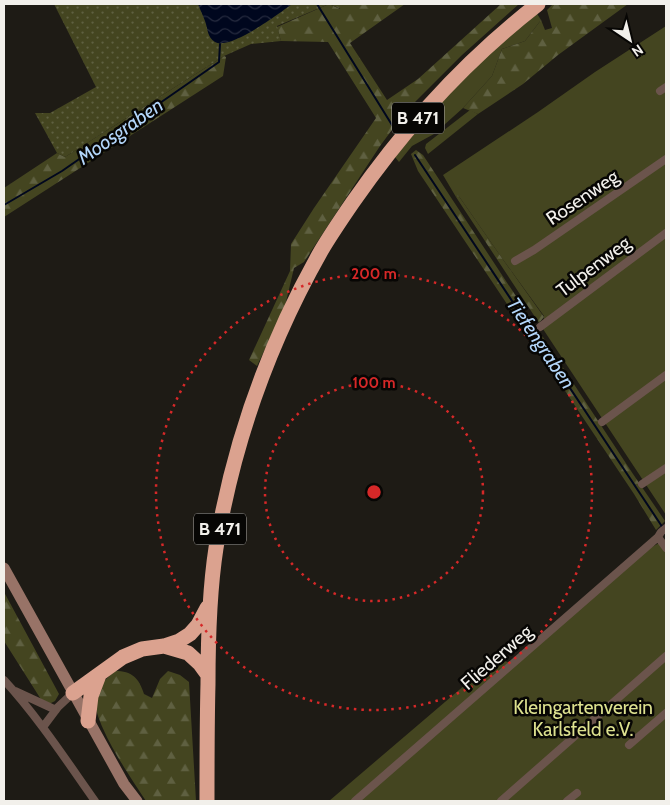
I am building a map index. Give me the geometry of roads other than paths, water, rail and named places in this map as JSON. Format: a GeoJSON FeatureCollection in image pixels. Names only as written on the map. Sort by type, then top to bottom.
{"type":"FeatureCollection","features":[{"type":"Feature","properties":{"kind":"highway","name":"B 471"},"geometry":{"type":"LineString","coordinates":[[207,801],[209,624],[216,549],[226,493],[247,419],[265,367],[283,326],[322,250],[368,180],[403,134],[459,74],[506,29],[538,4]]}},
{"type":"Feature","properties":{"kind":"highway"},"geometry":{"type":"LineString","coordinates":[[74,693],[123,657],[142,649],[164,646],[180,641],[198,625],[210,600]]}},
{"type":"Feature","properties":{"kind":"highway"},"geometry":{"type":"LineString","coordinates":[[164,646],[188,653],[208,675]]}},
{"type":"Feature","properties":{"kind":"highway"},"geometry":{"type":"LineString","coordinates":[[88,721],[91,696],[99,675]]}},
{"type":"Feature","properties":{"kind":"main road"},"geometry":{"type":"LineString","coordinates":[[4,568],[88,721],[124,784],[137,801]]}},
{"type":"Feature","properties":{"kind":"street","name":"Rosenweg"},"geometry":{"type":"LineString","coordinates":[[515,261],[534,250],[666,159]]}},
{"type":"Feature","properties":{"kind":"street","name":"Tulpenweg"},"geometry":{"type":"LineString","coordinates":[[540,326],[666,233]]}},
{"type":"Feature","properties":{"kind":"street"},"geometry":{"type":"LineString","coordinates":[[602,422],[666,375]]}},
{"type":"Feature","properties":{"kind":"street"},"geometry":{"type":"LineString","coordinates":[[642,484],[666,468]]}},
{"type":"Feature","properties":{"kind":"street"},"geometry":{"type":"LineString","coordinates":[[662,532],[666,548]]}},
{"type":"Feature","properties":{"kind":"street","name":"Fliederweg"},"geometry":{"type":"LineString","coordinates":[[355,801],[662,532]]}},
{"type":"Feature","properties":{"kind":"street"},"geometry":{"type":"LineString","coordinates":[[501,801],[666,656]]}},
{"type":"Feature","properties":{"kind":"street"},"geometry":{"type":"LineString","coordinates":[[4,680],[42,727],[95,801]]}},
{"type":"Feature","properties":{"kind":"street"},"geometry":{"type":"LineString","coordinates":[[13,690],[56,710]]}},
{"type":"Feature","properties":{"kind":"street"},"geometry":{"type":"LineString","coordinates":[[42,727],[74,693]]}},
{"type":"Feature","properties":{"kind":"street"},"geometry":{"type":"LineString","coordinates":[[629,745],[666,713]]}},
{"type":"Feature","properties":{"kind":"street"},"geometry":{"type":"LineString","coordinates":[[568,801],[577,793]]}},
{"type":"Feature","properties":{"kind":"water"},"geometry":{"type":"Polygon","coordinates":[[[198,4],[292,4],[254,30],[231,41],[222,43],[215,42],[210,38],[198,4]]]}},
{"type":"Feature","properties":{"kind":"waterway","name":"Tiefengraben"},"geometry":{"type":"LineString","coordinates":[[317,4],[392,125]]}},
{"type":"Feature","properties":{"kind":"waterway","name":"Moosgraben"},"geometry":{"type":"LineString","coordinates":[[4,205],[62,171],[219,62],[220,44]]}},
{"type":"Feature","properties":{"kind":"waterway","name":"Tiefengraben"},"geometry":{"type":"LineString","coordinates":[[415,155],[663,528]]}},
{"type":"Feature","properties":{"kind":"park label","name":"Kleingartenverein Karlsfeld e.V."},"geometry":{"type":"Point","coordinates":[583,718]}}]}
